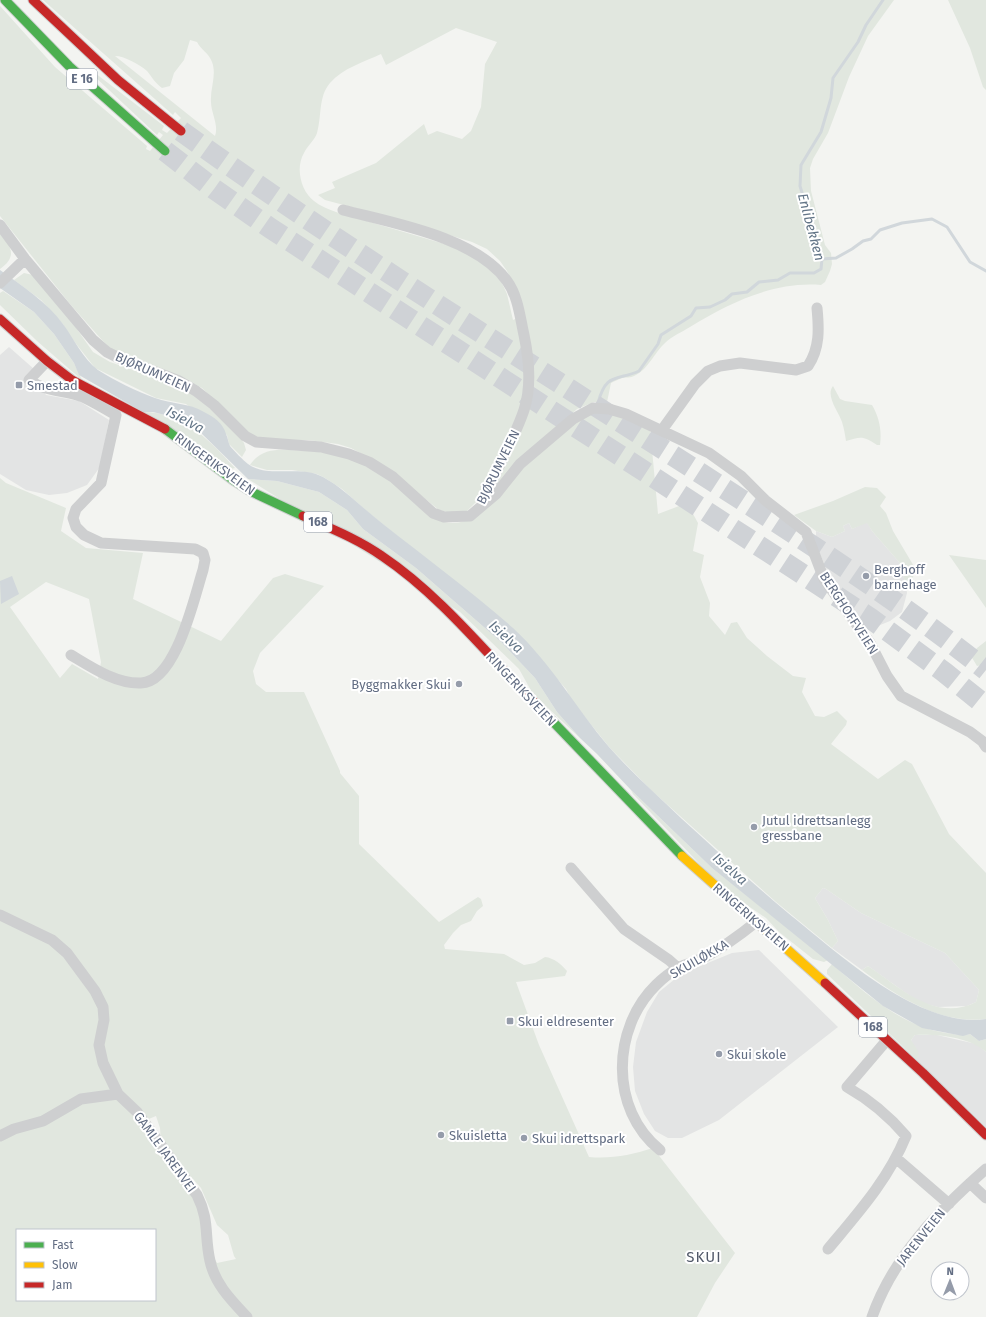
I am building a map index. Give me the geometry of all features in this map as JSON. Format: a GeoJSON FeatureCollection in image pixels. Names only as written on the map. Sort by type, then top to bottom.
{"type":"FeatureCollection","features":[{"type":"Feature","properties":{"kind":"main road","name":"E 16"},"geometry":{"type":"LineString","coordinates":[[5,0],[75,71],[166,151]]}},
{"type":"Feature","properties":{"kind":"main road","name":"E 16"},"geometry":{"type":"LineString","coordinates":[[33,0],[113,75],[181,131]]}},
{"type":"Feature","properties":{"kind":"main road","name":"RINGERIKSVEIEN"},"geometry":{"type":"LineString","coordinates":[[0,319],[47,361],[72,380],[171,432],[233,480],[252,492],[350,536],[399,568],[442,606],[671,846],[806,965],[986,1135]]}},
{"type":"Feature","properties":{"kind":"street","name":"BJØRUMVEIEN"},"geometry":{"type":"LineString","coordinates":[[0,225],[25,258],[93,340],[118,358],[179,381],[196,391],[214,405],[245,436],[256,442],[271,445],[321,447],[349,454],[369,462],[393,477],[433,513],[444,517],[470,516],[483,504],[488,489],[512,441],[525,409],[530,382],[527,348],[518,306],[507,281],[494,267],[478,254],[445,239],[343,210]]}},
{"type":"Feature","properties":{"kind":"street"},"geometry":{"type":"LineString","coordinates":[[0,283],[25,258]]}},
{"type":"Feature","properties":{"kind":"street"},"geometry":{"type":"LineString","coordinates":[[662,430],[695,384],[708,371],[720,366],[740,363],[796,370],[808,366],[813,358],[819,339],[817,308]]}},
{"type":"Feature","properties":{"kind":"street"},"geometry":{"type":"LineString","coordinates":[[47,361],[29,380],[38,387],[82,397],[116,415],[101,483],[76,509],[74,518],[76,527],[84,534],[101,543],[196,549],[202,553],[205,560],[176,654],[165,669],[155,679],[142,684],[124,681],[97,671],[71,655]]}},
{"type":"Feature","properties":{"kind":"street","name":"BERGHOFFVEIEN"},"geometry":{"type":"LineString","coordinates":[[483,504],[496,494],[520,464],[582,412],[593,408],[609,409],[626,414],[662,430],[727,464],[765,500],[801,527],[810,539],[824,579],[870,643],[894,688],[901,696],[970,732],[982,741],[986,747]]}},
{"type":"Feature","properties":{"kind":"street"},"geometry":{"type":"LineString","coordinates":[[572,868],[624,929],[669,960],[678,968]]}},
{"type":"Feature","properties":{"kind":"street","name":"GAMLE JARENVEI"},"geometry":{"type":"LineString","coordinates":[[0,915],[52,940],[67,953],[95,991],[103,1007],[104,1020],[99,1045],[103,1063],[118,1094],[137,1112],[197,1195],[204,1208],[208,1230],[210,1260],[217,1281],[247,1317]]}},
{"type":"Feature","properties":{"kind":"street","name":"SKUILØKKA"},"geometry":{"type":"LineString","coordinates":[[660,1150],[650,1142],[629,1108],[622,1080],[623,1050],[634,1017],[647,995],[657,984],[678,968],[702,959],[735,938],[756,922]]}},
{"type":"Feature","properties":{"kind":"street"},"geometry":{"type":"LineString","coordinates":[[828,1249],[876,1192],[897,1158],[906,1136],[891,1118],[861,1095],[847,1087],[887,1040]]}},
{"type":"Feature","properties":{"kind":"street"},"geometry":{"type":"LineString","coordinates":[[0,1136],[14,1129],[43,1121],[81,1099],[118,1094]]}},
{"type":"Feature","properties":{"kind":"street"},"geometry":{"type":"LineString","coordinates":[[897,1158],[949,1204]]}},
{"type":"Feature","properties":{"kind":"street","name":"JARENVEIEN"},"geometry":{"type":"LineString","coordinates":[[872,1317],[894,1272],[928,1225],[986,1169]]}},
{"type":"Feature","properties":{"kind":"street"},"geometry":{"type":"LineString","coordinates":[[970,1184],[986,1198]]}},
{"type":"Feature","properties":{"kind":"shaded area"},"geometry":{"type":"Polygon","coordinates":[[[43,0],[894,0],[868,36],[849,77],[828,133],[813,159],[810,168],[811,191],[825,245],[831,253],[832,264],[825,282],[821,285],[786,286],[752,296],[720,310],[674,336],[661,347],[647,366],[639,373],[633,377],[622,378],[611,383],[607,402],[594,402],[577,409],[549,434],[495,491],[488,482],[478,500],[466,512],[451,513],[439,510],[384,466],[351,448],[338,444],[308,440],[276,440],[251,436],[202,388],[182,378],[122,354],[110,348],[102,340],[70,304],[0,216],[0,6],[55,67],[147,146],[146,149],[150,151],[163,135],[159,132],[157,135],[93,75],[95,73],[164,126],[162,130],[167,133],[181,118],[175,112],[173,115],[43,0]],[[456,28],[386,65],[381,54],[354,66],[335,78],[326,88],[322,100],[319,127],[316,136],[305,150],[301,159],[301,179],[309,197],[324,207],[336,212],[448,245],[484,262],[502,283],[507,294],[513,320],[522,316],[516,290],[507,271],[500,261],[487,249],[472,242],[400,220],[325,200],[318,195],[335,188],[332,182],[376,163],[424,124],[428,135],[437,131],[462,139],[471,131],[481,107],[485,64],[497,42],[456,28]],[[190,40],[184,60],[174,73],[170,86],[162,88],[155,82],[147,71],[140,66],[127,59],[115,56],[215,136],[216,128],[211,106],[211,92],[214,77],[212,62],[197,42],[190,40]]]}},
{"type":"Feature","properties":{"kind":"shaded area"},"geometry":{"type":"Polygon","coordinates":[[[948,0],[986,0],[986,90],[983,87],[970,48],[948,0]]]}},
{"type":"Feature","properties":{"kind":"shaded area"},"geometry":{"type":"Polygon","coordinates":[[[0,231],[10,247],[11,255],[6,264],[0,269],[0,231]]]}},
{"type":"Feature","properties":{"kind":"shaded area"},"geometry":{"type":"Polygon","coordinates":[[[24,273],[33,275],[74,325],[93,352],[110,362],[177,385],[195,396],[224,420],[244,443],[246,450],[242,457],[229,444],[227,435],[186,404],[156,398],[95,368],[70,336],[63,324],[41,300],[14,280],[24,273]]]}},
{"type":"Feature","properties":{"kind":"shaded area"},"geometry":{"type":"Polygon","coordinates":[[[3,291],[34,312],[54,334],[74,363],[82,380],[37,341],[0,305],[0,293],[3,291]]]}},
{"type":"Feature","properties":{"kind":"shaded area"},"geometry":{"type":"Polygon","coordinates":[[[9,347],[34,369],[36,381],[46,395],[79,401],[109,420],[100,467],[87,485],[67,493],[49,495],[26,490],[0,474],[0,355],[9,347]]]}},
{"type":"Feature","properties":{"kind":"shaded area"},"geometry":{"type":"Polygon","coordinates":[[[833,386],[840,399],[872,405],[881,434],[880,445],[877,445],[865,438],[855,438],[846,441],[842,422],[833,404],[831,390],[833,386]]]}},
{"type":"Feature","properties":{"kind":"shaded area"},"geometry":{"type":"Polygon","coordinates":[[[602,411],[650,428],[658,514],[687,503],[698,523],[693,551],[704,555],[700,577],[710,603],[709,616],[725,635],[731,623],[737,622],[747,638],[767,656],[793,676],[806,678],[802,692],[815,716],[824,717],[837,711],[847,721],[846,725],[831,744],[878,779],[905,760],[912,764],[949,834],[986,873],[986,1019],[969,1020],[952,1018],[936,1013],[904,999],[862,970],[868,966],[905,992],[932,1005],[946,1008],[961,1007],[976,1002],[979,990],[945,953],[861,913],[823,888],[815,898],[838,941],[832,948],[776,902],[651,790],[610,748],[572,701],[566,689],[514,630],[369,513],[342,489],[317,474],[292,470],[267,470],[250,465],[262,454],[278,450],[300,450],[338,455],[376,471],[392,482],[416,505],[434,518],[443,522],[454,523],[465,521],[582,415],[602,411]]]}},
{"type":"Feature","properties":{"kind":"shaded area"},"geometry":{"type":"Polygon","coordinates":[[[143,412],[158,413],[184,423],[206,438],[235,468],[231,469],[143,412]]]}},
{"type":"Feature","properties":{"kind":"shaded area"},"geometry":{"type":"Polygon","coordinates":[[[0,478],[6,483],[66,508],[61,531],[86,548],[143,553],[133,599],[221,641],[273,578],[285,574],[324,586],[260,653],[253,671],[256,684],[266,692],[304,692],[340,773],[359,796],[359,844],[439,922],[478,897],[481,899],[483,906],[477,911],[471,921],[461,925],[453,933],[444,945],[445,949],[504,954],[524,965],[535,963],[545,957],[557,962],[567,971],[565,976],[516,982],[539,1045],[589,1157],[621,1156],[653,1148],[735,1253],[715,1283],[697,1317],[0,1317],[0,478]],[[46,582],[10,607],[60,678],[72,664],[98,679],[101,662],[89,599],[46,582]],[[156,1116],[139,1123],[192,1196],[200,1213],[203,1237],[217,1263],[236,1259],[228,1235],[217,1225],[201,1188],[193,1179],[185,1175],[161,1141],[160,1128],[156,1116]]]}},
{"type":"Feature","properties":{"kind":"shaded area"},"geometry":{"type":"Polygon","coordinates":[[[248,479],[277,481],[319,492],[347,510],[363,529],[416,568],[501,642],[535,678],[557,712],[580,738],[533,694],[519,669],[460,612],[248,479]]]}},
{"type":"Feature","properties":{"kind":"shaded area"},"geometry":{"type":"Polygon","coordinates":[[[865,487],[877,488],[886,497],[880,506],[886,513],[893,531],[915,568],[914,575],[909,584],[906,585],[899,562],[872,531],[867,523],[852,529],[849,523],[843,526],[845,531],[832,537],[816,531],[794,515],[833,501],[865,487]]]}},
{"type":"Feature","properties":{"kind":"shaded area","name":"Berghoff barnehage"},"geometry":{"type":"Polygon","coordinates":[[[867,522],[872,531],[899,562],[907,593],[902,612],[890,621],[868,630],[834,586],[816,545],[816,531],[832,537],[845,531],[843,526],[849,523],[852,529],[867,522]]]}},
{"type":"Feature","properties":{"kind":"shaded area"},"geometry":{"type":"Polygon","coordinates":[[[949,555],[986,560],[986,608],[949,555]]]}},
{"type":"Feature","properties":{"kind":"shaded area"},"geometry":{"type":"Polygon","coordinates":[[[986,641],[986,664],[977,666],[971,656],[977,648],[986,641]]]}},
{"type":"Feature","properties":{"kind":"shaded area"},"geometry":{"type":"Polygon","coordinates":[[[631,790],[712,868],[828,960],[824,962],[813,959],[779,932],[766,918],[738,899],[712,877],[633,794],[631,790]]]}},
{"type":"Feature","properties":{"kind":"shaded area"},"geometry":{"type":"Polygon","coordinates":[[[823,888],[861,913],[945,953],[979,990],[976,1002],[967,1006],[938,1007],[922,1003],[868,966],[862,970],[832,948],[838,941],[815,898],[823,888]]]}},
{"type":"Feature","properties":{"kind":"shaded area","name":"Skui skole"},"geometry":{"type":"Polygon","coordinates":[[[759,950],[838,1027],[719,1120],[682,1138],[668,1138],[655,1131],[644,1114],[635,1091],[633,1067],[636,1042],[647,1012],[659,992],[681,974],[732,953],[759,950]]]}},
{"type":"Feature","properties":{"kind":"shaded area"},"geometry":{"type":"Polygon","coordinates":[[[832,964],[871,997],[899,1016],[930,1029],[946,1033],[964,1035],[970,1034],[979,1041],[986,1039],[986,1052],[971,1043],[962,1040],[943,1036],[915,1035],[911,1040],[918,1051],[919,1056],[916,1059],[827,974],[827,970],[832,964]]]}},
{"type":"Feature","properties":{"kind":"shaded area"},"geometry":{"type":"Polygon","coordinates":[[[915,1035],[937,1035],[972,1043],[978,1045],[986,1052],[986,1127],[916,1059],[911,1040],[915,1035]]]}},
{"type":"Feature","properties":{"kind":"water","name":"Isielva"},"geometry":{"type":"Polygon","coordinates":[[[0,270],[34,295],[57,316],[83,355],[98,370],[133,389],[161,400],[198,409],[211,416],[218,421],[225,430],[229,444],[232,448],[248,464],[256,468],[265,471],[295,471],[314,473],[331,482],[346,493],[375,518],[465,588],[513,628],[539,656],[618,757],[682,819],[775,902],[855,966],[880,984],[907,1000],[934,1012],[960,1019],[986,1019],[986,1039],[979,1041],[970,1034],[963,1036],[922,1028],[883,1006],[712,868],[631,790],[580,738],[557,712],[535,678],[501,642],[416,568],[363,529],[347,510],[319,492],[277,481],[248,479],[198,430],[169,416],[153,412],[143,412],[79,375],[74,363],[54,334],[34,312],[0,288],[0,270]]]}},
{"type":"Feature","properties":{"kind":"water"},"geometry":{"type":"Polygon","coordinates":[[[12,576],[19,594],[1,604],[0,581],[12,576]]]}},
{"type":"Feature","properties":{"kind":"waterway","name":"Enlibekken"},"geometry":{"type":"LineString","coordinates":[[598,403],[601,393],[609,382],[613,379],[639,371],[658,344],[661,335],[691,316],[696,308],[710,307],[725,300],[732,294],[747,292],[759,282],[778,280],[790,273],[814,273],[821,269],[822,259],[800,186],[801,165],[821,132],[831,98],[833,78],[858,42],[866,25],[883,0]]}},
{"type":"Feature","properties":{"kind":"waterway"},"geometry":{"type":"LineString","coordinates":[[822,259],[836,258],[863,241],[871,239],[880,230],[902,223],[932,219],[947,227],[970,262],[986,271]]}},
{"type":"Feature","properties":{"kind":"tunnel"},"geometry":{"type":"LineString","coordinates":[[181,131],[244,176],[372,262],[844,567],[952,643],[986,670]]}},
{"type":"Feature","properties":{"kind":"tunnel"},"geometry":{"type":"LineString","coordinates":[[165,151],[214,189],[270,228],[870,618],[944,672],[986,706]]}},
{"type":"Feature","properties":{"kind":"traffic: fast"},"geometry":{"type":"LineString","coordinates":[[5,0],[69,66],[165,151]]}},
{"type":"Feature","properties":{"kind":"traffic: fast"},"geometry":{"type":"LineString","coordinates":[[165,429],[233,480],[252,492],[303,516]]}},
{"type":"Feature","properties":{"kind":"traffic: fast"},"geometry":{"type":"LineString","coordinates":[[535,703],[682,856]]}},
{"type":"Feature","properties":{"kind":"traffic: slow"},"geometry":{"type":"LineString","coordinates":[[682,856],[825,983]]}},
{"type":"Feature","properties":{"kind":"traffic: jam"},"geometry":{"type":"LineString","coordinates":[[33,0],[118,80],[181,131]]}},
{"type":"Feature","properties":{"kind":"traffic: jam"},"geometry":{"type":"LineString","coordinates":[[0,319],[47,361],[72,380],[165,429]]}},
{"type":"Feature","properties":{"kind":"traffic: jam"},"geometry":{"type":"LineString","coordinates":[[303,516],[363,544],[403,571],[443,606],[535,703]]}},
{"type":"Feature","properties":{"kind":"traffic: jam"},"geometry":{"type":"LineString","coordinates":[[825,983],[923,1073],[986,1135]]}},
{"type":"Feature","properties":{"kind":"place","name":"Smestad"},"geometry":{"type":"Point","coordinates":[19,385]}},
{"type":"Feature","properties":{"kind":"place","name":"Berghoff barnehage"},"geometry":{"type":"Point","coordinates":[866,576]}},
{"type":"Feature","properties":{"kind":"place","name":"Byggmakker Skui"},"geometry":{"type":"Point","coordinates":[459,684]}},
{"type":"Feature","properties":{"kind":"place","name":"Jutul idrettsanlegg gressbane"},"geometry":{"type":"Point","coordinates":[754,827]}},
{"type":"Feature","properties":{"kind":"place","name":"Skui eldresenter"},"geometry":{"type":"Point","coordinates":[510,1021]}},
{"type":"Feature","properties":{"kind":"place","name":"Skui skole"},"geometry":{"type":"Point","coordinates":[719,1054]}},
{"type":"Feature","properties":{"kind":"place","name":"Skuisletta"},"geometry":{"type":"Point","coordinates":[441,1135]}},
{"type":"Feature","properties":{"kind":"place","name":"Skui idrettspark"},"geometry":{"type":"Point","coordinates":[524,1138]}},
{"type":"Feature","properties":{"kind":"district","name":"SKUI"},"geometry":{"type":"Point","coordinates":[704,1257]}}]}
